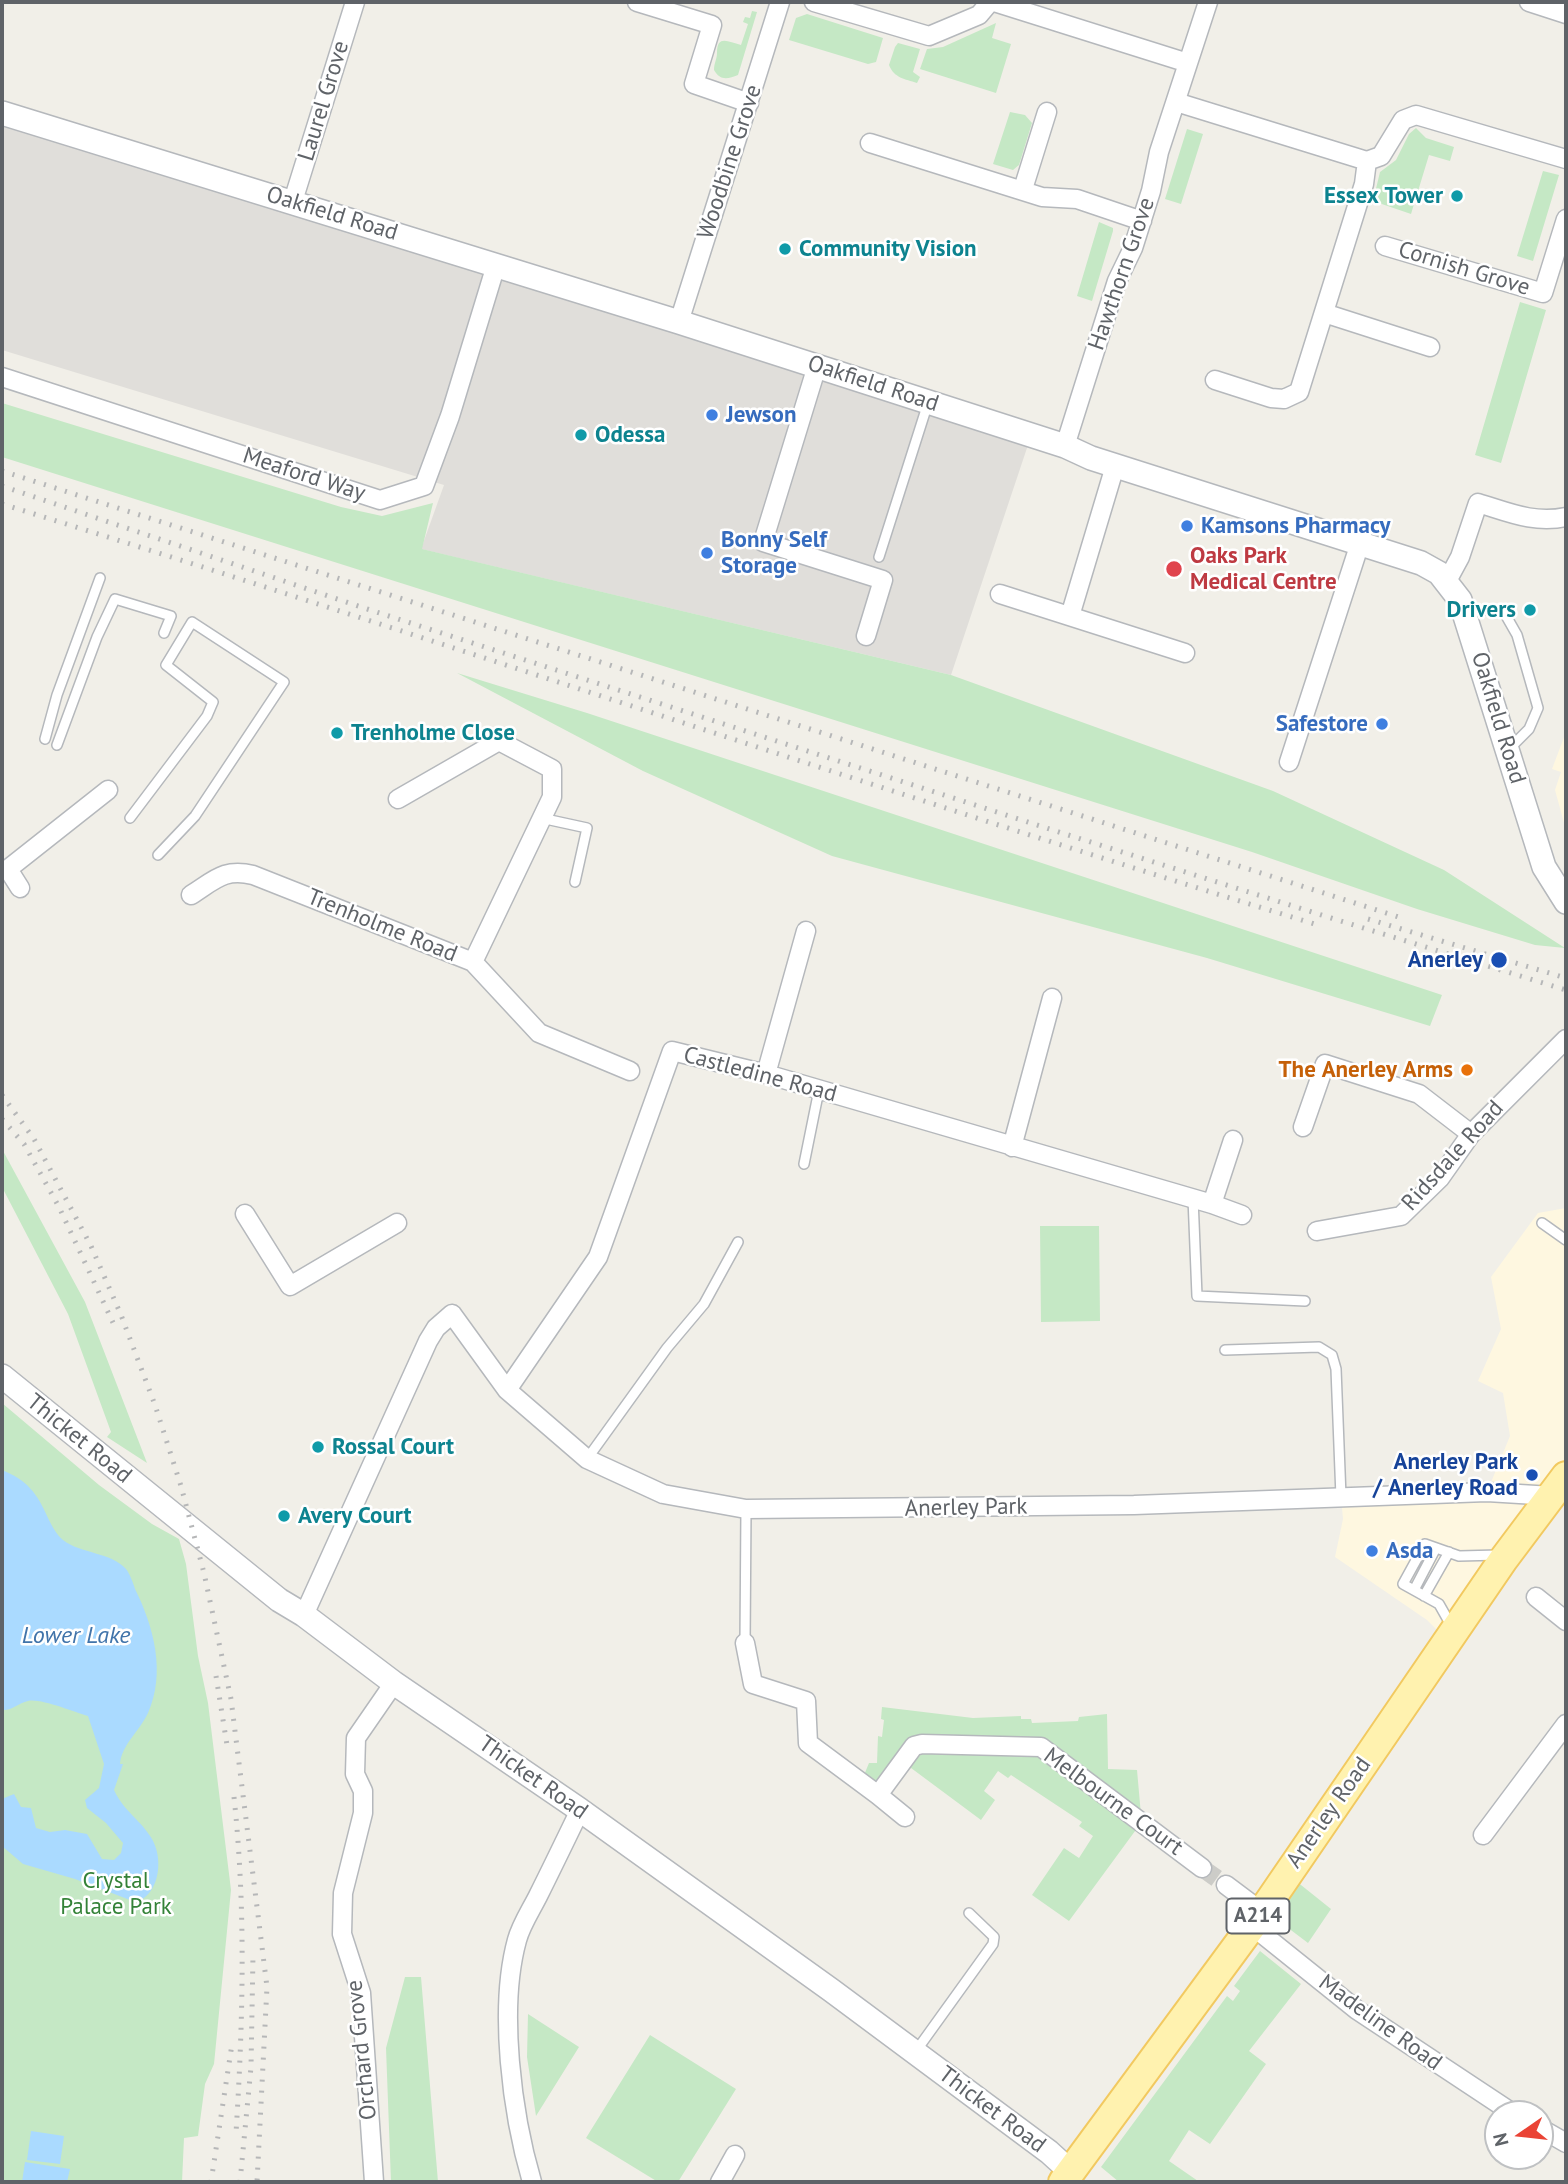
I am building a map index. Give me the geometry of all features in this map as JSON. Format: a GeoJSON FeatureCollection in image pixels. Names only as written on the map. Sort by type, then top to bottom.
{"type":"FeatureCollection","features":[{"type":"Feature","properties":{"kind":"main road","name":"Anerley Road"},"geometry":{"type":"LineString","coordinates":[[1073,2179],[1507,1555],[1559,1486]]}},
{"type":"Feature","properties":{"kind":"street","name":"Laurel Grove"},"geometry":{"type":"LineString","coordinates":[[293,201],[355,2]]}},
{"type":"Feature","properties":{"kind":"street"},"geometry":{"type":"LineString","coordinates":[[637,2],[712,25],[694,84],[749,103]]}},
{"type":"Feature","properties":{"kind":"street","name":"Woodbine Grove"},"geometry":{"type":"LineString","coordinates":[[680,321],[780,2]]}},
{"type":"Feature","properties":{"kind":"street"},"geometry":{"type":"LineString","coordinates":[[814,2],[929,37],[979,15],[992,2],[1188,63]]}},
{"type":"Feature","properties":{"kind":"street","name":"Hawthorn Grove"},"geometry":{"type":"LineString","coordinates":[[1065,446],[1117,281],[1142,221],[1159,152],[1208,2]]}},
{"type":"Feature","properties":{"kind":"street"},"geometry":{"type":"LineString","coordinates":[[1529,2],[1566,14]]}},
{"type":"Feature","properties":{"kind":"street"},"geometry":{"type":"LineString","coordinates":[[1176,102],[1374,158]]}},
{"type":"Feature","properties":{"kind":"street"},"geometry":{"type":"LineString","coordinates":[[1023,189],[1047,112]]}},
{"type":"Feature","properties":{"kind":"street","name":"Oakfield Road"},"geometry":{"type":"LineString","coordinates":[[2,113],[680,321],[1065,446],[1115,466],[1421,563],[1447,581],[1464,610],[1544,867],[1566,902]]}},
{"type":"Feature","properties":{"kind":"street"},"geometry":{"type":"LineString","coordinates":[[1215,380],[1271,398],[1284,399],[1299,392],[1364,184],[1374,158],[1403,120],[1416,115],[1566,159]]}},
{"type":"Feature","properties":{"kind":"street"},"geometry":{"type":"LineString","coordinates":[[870,143],[1042,197],[1077,199],[1142,221]]}},
{"type":"Feature","properties":{"kind":"street","name":"Cornish Grove"},"geometry":{"type":"LineString","coordinates":[[1385,246],[1543,293],[1565,228]]}},
{"type":"Feature","properties":{"kind":"street","name":"Meaford Way"},"geometry":{"type":"LineString","coordinates":[[2,377],[380,500],[424,486],[450,416],[496,265]]}},
{"type":"Feature","properties":{"kind":"street"},"geometry":{"type":"LineString","coordinates":[[1324,313],[1430,347]]}},
{"type":"Feature","properties":{"kind":"street"},"geometry":{"type":"LineString","coordinates":[[817,366],[763,542],[883,580],[866,636]]}},
{"type":"Feature","properties":{"kind":"street"},"geometry":{"type":"LineString","coordinates":[[1070,616],[1115,466]]}},
{"type":"Feature","properties":{"kind":"street"},"geometry":{"type":"LineString","coordinates":[[1447,581],[1460,557],[1478,503],[1530,520],[1550,521],[1566,517]]}},
{"type":"Feature","properties":{"kind":"street"},"geometry":{"type":"LineString","coordinates":[[1289,762],[1360,543]]}},
{"type":"Feature","properties":{"kind":"street"},"geometry":{"type":"LineString","coordinates":[[1000,594],[1185,653]]}},
{"type":"Feature","properties":{"kind":"street"},"geometry":{"type":"LineString","coordinates":[[398,799],[499,741],[552,769],[552,797],[473,962]]}},
{"type":"Feature","properties":{"kind":"street"},"geometry":{"type":"LineString","coordinates":[[20,888],[8,869],[108,790]]}},
{"type":"Feature","properties":{"kind":"street","name":"Trenholme Road"},"geometry":{"type":"LineString","coordinates":[[191,895],[223,875],[237,871],[473,962],[539,1033],[630,1071]]}},
{"type":"Feature","properties":{"kind":"street"},"geometry":{"type":"LineString","coordinates":[[766,1074],[806,931]]}},
{"type":"Feature","properties":{"kind":"street"},"geometry":{"type":"LineString","coordinates":[[1012,1147],[1052,998]]}},
{"type":"Feature","properties":{"kind":"street","name":"Ridsdale Road"},"geometry":{"type":"LineString","coordinates":[[1317,1231],[1401,1216],[1440,1178],[1471,1134],[1566,1039]]}},
{"type":"Feature","properties":{"kind":"street","name":"Castledine Road"},"geometry":{"type":"LineString","coordinates":[[507,1390],[598,1257],[672,1051],[766,1074],[1212,1203],[1242,1215]]}},
{"type":"Feature","properties":{"kind":"street"},"geometry":{"type":"LineString","coordinates":[[1303,1127],[1325,1064],[1419,1094],[1471,1134]]}},
{"type":"Feature","properties":{"kind":"street"},"geometry":{"type":"LineString","coordinates":[[1212,1203],[1233,1140]]}},
{"type":"Feature","properties":{"kind":"street"},"geometry":{"type":"LineString","coordinates":[[245,1214],[290,1286],[397,1223]]}},
{"type":"Feature","properties":{"kind":"street","name":"Anerley Park"},"geometry":{"type":"LineString","coordinates":[[304,1615],[428,1342],[436,1328],[452,1314],[507,1390],[587,1458],[663,1494],[746,1509],[1042,1507],[1251,1502],[1487,1492],[1559,1486]]}},
{"type":"Feature","properties":{"kind":"street","name":"Thicket Road"},"geometry":{"type":"LineString","coordinates":[[2,1376],[279,1600],[304,1615],[394,1683],[580,1810],[831,1990],[1049,2152],[1073,2179]]}},
{"type":"Feature","properties":{"kind":"street"},"geometry":{"type":"LineString","coordinates":[[1536,1597],[1566,1621]]}},
{"type":"Feature","properties":{"kind":"street"},"geometry":{"type":"LineString","coordinates":[[745,1643],[753,1684],[806,1701],[808,1742],[905,1817]]}},
{"type":"Feature","properties":{"kind":"street","name":"Orchard Grove"},"geometry":{"type":"LineString","coordinates":[[374,2182],[361,1993],[342,1934],[344,1893],[363,1813],[363,1791],[355,1774],[356,1738],[394,1683]]}},
{"type":"Feature","properties":{"kind":"street"},"geometry":{"type":"LineString","coordinates":[[1483,1835],[1566,1724]]}},
{"type":"Feature","properties":{"kind":"street","name":"Melbourne Court"},"geometry":{"type":"LineString","coordinates":[[878,1795],[914,1746],[922,1744],[1041,1748],[1202,1868]]}},
{"type":"Feature","properties":{"kind":"street"},"geometry":{"type":"LineString","coordinates":[[532,2182],[521,2146],[512,2076],[508,1999],[511,1969],[517,1937],[580,1810]]}},
{"type":"Feature","properties":{"kind":"street"},"geometry":{"type":"LineString","coordinates":[[1226,1885],[1256,1919]]}},
{"type":"Feature","properties":{"kind":"street","name":"Madeline Road"},"geometry":{"type":"LineString","coordinates":[[1256,1919],[1357,2010],[1493,2100]]}},
{"type":"Feature","properties":{"kind":"street"},"geometry":{"type":"LineString","coordinates":[[720,2182],[735,2155]]}},
{"type":"Feature","properties":{"kind":"lane"},"geometry":{"type":"LineString","coordinates":[[879,556],[928,401]]}},
{"type":"Feature","properties":{"kind":"lane"},"geometry":{"type":"LineString","coordinates":[[45,739],[57,695],[100,579]]}},
{"type":"Feature","properties":{"kind":"lane"},"geometry":{"type":"LineString","coordinates":[[57,745],[97,637],[115,599],[171,616],[164,633]]}},
{"type":"Feature","properties":{"kind":"lane"},"geometry":{"type":"LineString","coordinates":[[1464,610],[1494,610],[1505,614],[1517,635],[1538,708],[1529,729],[1508,749]]}},
{"type":"Feature","properties":{"kind":"lane"},"geometry":{"type":"LineString","coordinates":[[130,818],[207,716],[213,702],[166,665],[192,622],[284,682],[194,816],[158,855]]}},
{"type":"Feature","properties":{"kind":"lane"},"geometry":{"type":"LineString","coordinates":[[541,818],[587,828],[575,882]]}},
{"type":"Feature","properties":{"kind":"lane"},"geometry":{"type":"LineString","coordinates":[[804,1164],[819,1090]]}},
{"type":"Feature","properties":{"kind":"lane"},"geometry":{"type":"LineString","coordinates":[[1193,1198],[1197,1296],[1304,1301]]}},
{"type":"Feature","properties":{"kind":"lane"},"geometry":{"type":"LineString","coordinates":[[1542,1223],[1566,1240]]}},
{"type":"Feature","properties":{"kind":"lane"},"geometry":{"type":"LineString","coordinates":[[587,1458],[667,1348],[704,1304],[738,1242]]}},
{"type":"Feature","properties":{"kind":"lane"},"geometry":{"type":"LineString","coordinates":[[1225,1350],[1319,1347],[1332,1354],[1336,1369],[1341,1497]]}},
{"type":"Feature","properties":{"kind":"lane"},"geometry":{"type":"LineString","coordinates":[[745,1643],[746,1509]]}},
{"type":"Feature","properties":{"kind":"lane"},"geometry":{"type":"LineString","coordinates":[[1454,1632],[1439,1604],[1403,1584],[1425,1544],[1459,1556],[1507,1555]]}},
{"type":"Feature","properties":{"kind":"lane"},"geometry":{"type":"LineString","coordinates":[[1424,1596],[1449,1552]]}},
{"type":"Feature","properties":{"kind":"lane"},"geometry":{"type":"LineString","coordinates":[[915,2052],[993,1944],[994,1937],[969,1913]]}},
{"type":"Feature","properties":{"kind":"shaded area"},"geometry":{"type":"Polygon","coordinates":[[[2,121],[1029,442],[951,675],[421,549],[444,485],[2,350],[2,121]]]}},
{"type":"Feature","properties":{"kind":"shaded area"},"geometry":{"type":"Polygon","coordinates":[[[1566,732],[1566,830],[1555,790],[1561,772],[1552,769],[1566,732]]]}},
{"type":"Feature","properties":{"kind":"shaded area"},"geometry":{"type":"Polygon","coordinates":[[[1566,1208],[1566,1476],[1448,1641],[1427,1620],[1335,1557],[1343,1519],[1341,1497],[1487,1492],[1510,1436],[1503,1393],[1478,1381],[1501,1329],[1491,1277],[1538,1213],[1566,1208]]]}},
{"type":"Feature","properties":{"kind":"green space"},"geometry":{"type":"Polygon","coordinates":[[[752,11],[757,12],[738,75],[728,78],[716,74],[714,70],[717,47],[724,41],[741,45],[748,24],[743,22],[745,17],[750,18],[752,11]]]}},
{"type":"Feature","properties":{"kind":"green space"},"geometry":{"type":"Polygon","coordinates":[[[807,14],[883,38],[876,62],[868,64],[789,40],[796,18],[807,14]]]}},
{"type":"Feature","properties":{"kind":"green space"},"geometry":{"type":"Polygon","coordinates":[[[996,23],[992,38],[1011,44],[996,93],[920,69],[927,49],[943,47],[996,23]]]}},
{"type":"Feature","properties":{"kind":"green space"},"geometry":{"type":"Polygon","coordinates":[[[898,43],[920,49],[913,72],[920,77],[917,83],[897,75],[889,65],[898,43]]]}},
{"type":"Feature","properties":{"kind":"green space"},"geometry":{"type":"Polygon","coordinates":[[[1010,112],[1025,115],[1032,123],[1019,165],[1013,170],[993,164],[1010,112]]]}},
{"type":"Feature","properties":{"kind":"green space"},"geometry":{"type":"Polygon","coordinates":[[[1416,128],[1426,138],[1454,147],[1450,161],[1429,155],[1411,214],[1373,201],[1380,172],[1396,160],[1409,134],[1416,128]]]}},
{"type":"Feature","properties":{"kind":"green space"},"geometry":{"type":"Polygon","coordinates":[[[1187,129],[1203,134],[1181,204],[1165,199],[1187,129]]]}},
{"type":"Feature","properties":{"kind":"green space"},"geometry":{"type":"Polygon","coordinates":[[[1543,171],[1559,175],[1533,261],[1517,256],[1543,171]]]}},
{"type":"Feature","properties":{"kind":"green space"},"geometry":{"type":"Polygon","coordinates":[[[1099,222],[1113,228],[1113,231],[1092,301],[1077,296],[1099,222]]]}},
{"type":"Feature","properties":{"kind":"green space"},"geometry":{"type":"Polygon","coordinates":[[[1520,302],[1546,310],[1501,463],[1475,455],[1520,302]]]}},
{"type":"Feature","properties":{"kind":"green space"},"geometry":{"type":"Polygon","coordinates":[[[2,403],[341,507],[382,516],[433,503],[422,549],[951,675],[1273,791],[1444,870],[1565,948],[1535,945],[1417,909],[1252,852],[2,457],[2,403]]]}},
{"type":"Feature","properties":{"kind":"green space"},"geometry":{"type":"Polygon","coordinates":[[[457,673],[587,713],[1442,995],[1430,1026],[1207,958],[832,856],[643,771],[457,673]]]}},
{"type":"Feature","properties":{"kind":"green space"},"geometry":{"type":"Polygon","coordinates":[[[2,1149],[85,1302],[147,1463],[107,1437],[111,1432],[68,1314],[2,1187],[2,1149]]]}},
{"type":"Feature","properties":{"kind":"green space"},"geometry":{"type":"Polygon","coordinates":[[[1040,1226],[1099,1226],[1100,1321],[1041,1322],[1040,1226]]]}},
{"type":"Feature","properties":{"kind":"green space","name":"Crystal Palace Park"},"geometry":{"type":"Polygon","coordinates":[[[2,1403],[99,1485],[152,1524],[179,1539],[186,1564],[198,1656],[208,1703],[231,1890],[214,2064],[205,2084],[198,2136],[184,2138],[182,2182],[2,2182],[2,1403]]]}},
{"type":"Feature","properties":{"kind":"green space"},"geometry":{"type":"Polygon","coordinates":[[[882,1707],[973,1718],[1021,1716],[1021,1719],[1031,1719],[1032,1723],[1078,1721],[1079,1717],[1107,1714],[1108,1769],[1137,1770],[1141,1815],[1044,1743],[923,1740],[885,1779],[874,1783],[862,1780],[869,1763],[877,1763],[878,1736],[882,1737],[884,1720],[881,1719],[882,1707]]]}},
{"type":"Feature","properties":{"kind":"green space"},"geometry":{"type":"Polygon","coordinates":[[[922,1750],[1040,1751],[1138,1827],[1069,1921],[1032,1895],[1064,1848],[1079,1858],[1093,1836],[1079,1826],[1082,1822],[1011,1775],[1008,1778],[998,1771],[984,1791],[995,1800],[981,1820],[907,1765],[922,1750]]]}},
{"type":"Feature","properties":{"kind":"green space"},"geometry":{"type":"Polygon","coordinates":[[[1296,1881],[1331,1909],[1308,1943],[1271,1915],[1296,1881]]]}},
{"type":"Feature","properties":{"kind":"green space"},"geometry":{"type":"Polygon","coordinates":[[[1260,1951],[1301,1984],[1249,2051],[1266,2064],[1210,2144],[1189,2130],[1169,2161],[1198,2181],[1119,2182],[1101,2167],[1227,1996],[1233,2001],[1240,1991],[1234,1986],[1260,1951]]]}},
{"type":"Feature","properties":{"kind":"green space"},"geometry":{"type":"Polygon","coordinates":[[[405,1977],[421,1977],[438,2182],[391,2182],[386,2048],[405,1977]]]}},
{"type":"Feature","properties":{"kind":"green space"},"geometry":{"type":"Polygon","coordinates":[[[528,2014],[579,2047],[536,2116],[527,2057],[528,2014]]]}},
{"type":"Feature","properties":{"kind":"green space"},"geometry":{"type":"Polygon","coordinates":[[[650,2035],[736,2089],[678,2182],[658,2182],[586,2138],[650,2035]]]}},
{"type":"Feature","properties":{"kind":"water","name":"Lower Lake"},"geometry":{"type":"Polygon","coordinates":[[[2,1470],[30,1488],[40,1501],[54,1530],[63,1540],[70,1545],[112,1559],[126,1569],[148,1619],[157,1666],[153,1698],[148,1713],[121,1757],[120,1764],[123,1764],[114,1790],[123,1805],[148,1832],[158,1855],[156,1881],[141,1900],[130,1900],[75,1879],[23,1864],[2,1846],[2,1799],[14,1794],[21,1807],[31,1808],[36,1828],[50,1832],[65,1830],[87,1834],[102,1859],[114,1860],[121,1853],[123,1843],[106,1823],[87,1808],[85,1800],[99,1788],[104,1764],[88,1716],[49,1703],[33,1701],[2,1710],[2,1470]]]}},
{"type":"Feature","properties":{"kind":"water"},"geometry":{"type":"Polygon","coordinates":[[[31,2131],[64,2136],[60,2164],[27,2160],[31,2131]]]}},
{"type":"Feature","properties":{"kind":"water"},"geometry":{"type":"Polygon","coordinates":[[[25,2162],[70,2169],[67,2182],[22,2182],[25,2162]]]}},
{"type":"Feature","properties":{"kind":"tunnel"},"geometry":{"type":"LineString","coordinates":[[1202,1868],[1226,1885]]}},
{"type":"Feature","properties":{"kind":"railway"},"geometry":{"type":"LineString","coordinates":[[2,471],[1405,919]]}},
{"type":"Feature","properties":{"kind":"railway"},"geometry":{"type":"LineString","coordinates":[[2,486],[361,607],[1062,833],[1566,990]]}},
{"type":"Feature","properties":{"kind":"railway"},"geometry":{"type":"LineString","coordinates":[[2,504],[989,822],[1318,925]]}},
{"type":"Feature","properties":{"kind":"railway"},"geometry":{"type":"LineString","coordinates":[[1368,919],[1566,978]]}},
{"type":"Feature","properties":{"kind":"railway"},"geometry":{"type":"LineString","coordinates":[[2,1095],[34,1139],[91,1246],[121,1315],[155,1405],[181,1486],[204,1573],[231,1699],[267,1987],[257,2182]]}},
{"type":"Feature","properties":{"kind":"railway"},"geometry":{"type":"LineString","coordinates":[[2,1119],[24,1144],[59,1207],[115,1327]]}},
{"type":"Feature","properties":{"kind":"railway"},"geometry":{"type":"LineString","coordinates":[[216,1676],[227,1745]]}},
{"type":"Feature","properties":{"kind":"railway"},"geometry":{"type":"LineString","coordinates":[[234,1797],[242,1965],[236,2133]]}},
{"type":"Feature","properties":{"kind":"railway"},"geometry":{"type":"LineString","coordinates":[[240,2182],[251,2067],[253,1955]]}},
{"type":"Feature","properties":{"kind":"railway"},"geometry":{"type":"LineString","coordinates":[[211,2182],[232,2044]]}},
{"type":"Feature","properties":{"kind":"place","name":"Essex Tower"},"geometry":{"type":"Point","coordinates":[1457,196]}},
{"type":"Feature","properties":{"kind":"place","name":"Community Vision"},"geometry":{"type":"Point","coordinates":[785,249]}},
{"type":"Feature","properties":{"kind":"place","name":"Jewson"},"geometry":{"type":"Point","coordinates":[712,415]}},
{"type":"Feature","properties":{"kind":"place","name":"Odessa"},"geometry":{"type":"Point","coordinates":[581,435]}},
{"type":"Feature","properties":{"kind":"place","name":"Kamsons Pharmacy"},"geometry":{"type":"Point","coordinates":[1187,526]}},
{"type":"Feature","properties":{"kind":"place","name":"Bonny Self Storage"},"geometry":{"type":"Point","coordinates":[707,553]}},
{"type":"Feature","properties":{"kind":"place","name":"Oaks Park Medical Centre"},"geometry":{"type":"Point","coordinates":[1174,569]}},
{"type":"Feature","properties":{"kind":"place","name":"Drivers"},"geometry":{"type":"Point","coordinates":[1530,610]}},
{"type":"Feature","properties":{"kind":"place","name":"Safestore"},"geometry":{"type":"Point","coordinates":[1382,724]}},
{"type":"Feature","properties":{"kind":"place","name":"Trenholme Close"},"geometry":{"type":"Point","coordinates":[337,733]}},
{"type":"Feature","properties":{"kind":"place","name":"Anerley"},"geometry":{"type":"Point","coordinates":[1499,960]}},
{"type":"Feature","properties":{"kind":"place","name":"The Anerley Arms"},"geometry":{"type":"Point","coordinates":[1467,1070]}},
{"type":"Feature","properties":{"kind":"place","name":"Rossal Court"},"geometry":{"type":"Point","coordinates":[318,1447]}},
{"type":"Feature","properties":{"kind":"place","name":"Anerley Park / Anerley Road"},"geometry":{"type":"Point","coordinates":[1532,1475]}},
{"type":"Feature","properties":{"kind":"place","name":"Avery Court"},"geometry":{"type":"Point","coordinates":[284,1516]}},
{"type":"Feature","properties":{"kind":"place","name":"Asda"},"geometry":{"type":"Point","coordinates":[1372,1551]}}]}
